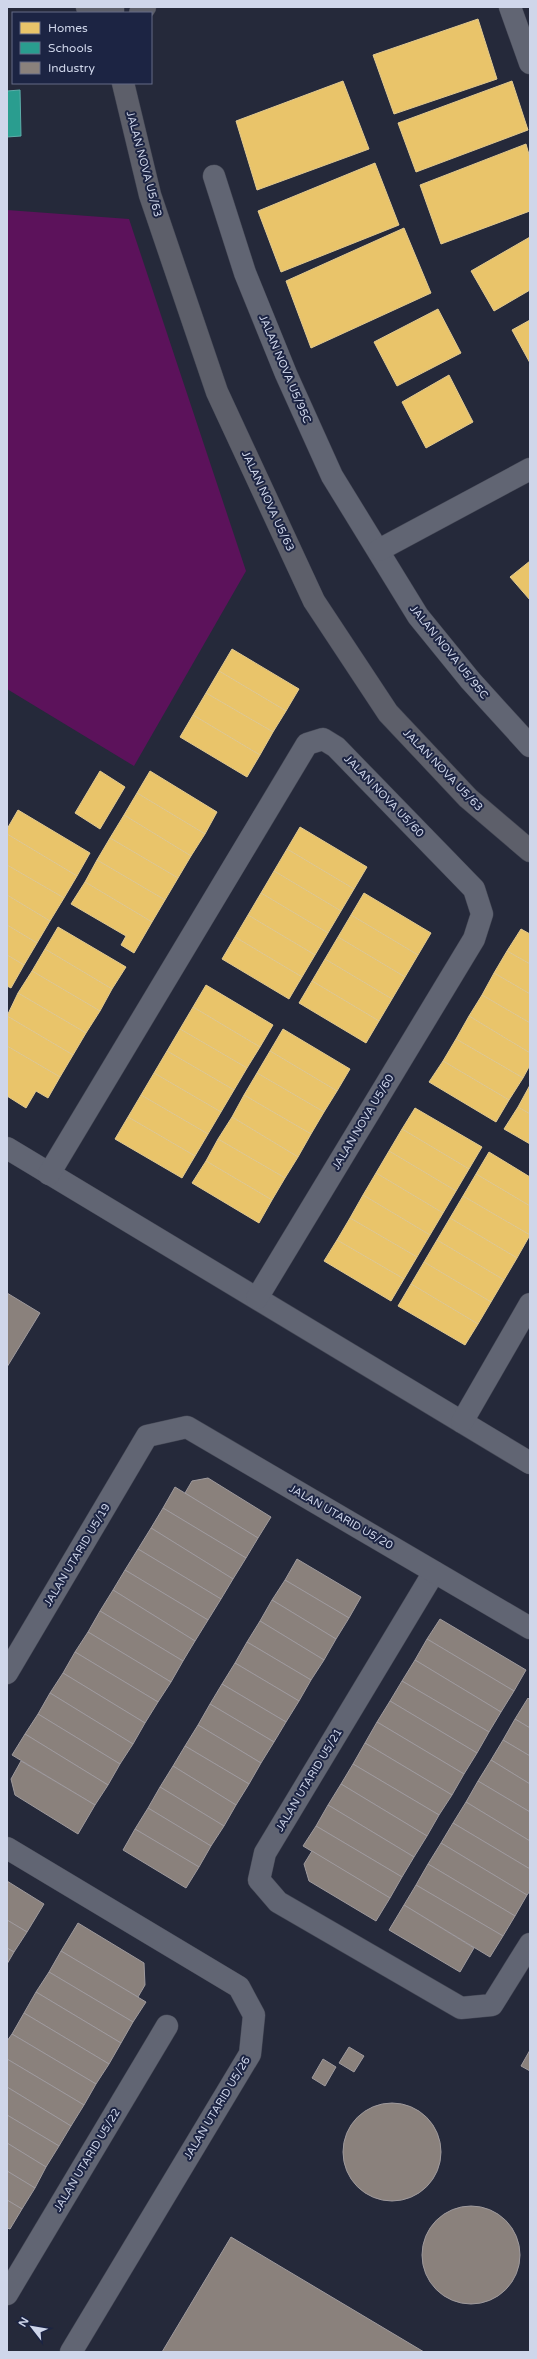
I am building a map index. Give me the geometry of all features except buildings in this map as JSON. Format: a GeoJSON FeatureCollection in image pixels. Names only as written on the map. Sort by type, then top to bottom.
{"type":"FeatureCollection","features":[{"type":"Feature","properties":{"kind":"street"},"geometry":{"type":"LineString","coordinates":[[510,7],[530,63]]}},
{"type":"Feature","properties":{"kind":"street","name":"JALAN NOVA U5/63"},"geometry":{"type":"LineString","coordinates":[[123,84],[150,194],[217,392],[314,601],[388,713],[468,798],[530,852]]}},
{"type":"Feature","properties":{"kind":"street","name":"JALAN NOVA U5/95C"},"geometry":{"type":"LineString","coordinates":[[214,176],[245,273],[286,374],[332,476],[379,550],[418,616],[470,680],[530,746]]}},
{"type":"Feature","properties":{"kind":"street"},"geometry":{"type":"LineString","coordinates":[[379,550],[530,468]]}},
{"type":"Feature","properties":{"kind":"street","name":"JALAN NOVA U5/60"},"geometry":{"type":"LineString","coordinates":[[49,1174],[307,744],[323,739],[336,747],[474,889],[482,914],[474,939],[257,1298]]}},
{"type":"Feature","properties":{"kind":"street"},"geometry":{"type":"LineString","coordinates":[[7,1148],[530,1463]]}},
{"type":"Feature","properties":{"kind":"street"},"geometry":{"type":"LineString","coordinates":[[462,1422],[530,1304]]}},
{"type":"Feature","properties":{"kind":"street","name":"JALAN UTARID U5/20"},"geometry":{"type":"LineString","coordinates":[[147,1436],[187,1427],[530,1628]]}},
{"type":"Feature","properties":{"kind":"street","name":"JALAN UTARID U5/19"},"geometry":{"type":"LineString","coordinates":[[7,1673],[147,1436]]}},
{"type":"Feature","properties":{"kind":"street","name":"JALAN UTARID U5/21"},"geometry":{"type":"LineString","coordinates":[[434,1572],[265,1853],[259,1880],[278,1902],[365,1954],[461,2008],[492,2004],[530,1944]]}},
{"type":"Feature","properties":{"kind":"street","name":"JALAN UTARID U5/26"},"geometry":{"type":"LineString","coordinates":[[7,1848],[240,1987],[254,2015],[250,2054],[70,2352]]}},
{"type":"Feature","properties":{"kind":"street","name":"JALAN UTARID U5/22"},"geometry":{"type":"LineString","coordinates":[[7,2294],[167,2026]]}},
{"type":"Feature","properties":{"kind":"shaded area"},"geometry":{"type":"Polygon","coordinates":[[[7,210],[129,219],[246,571],[134,766],[7,689],[7,210]]]}}]}
